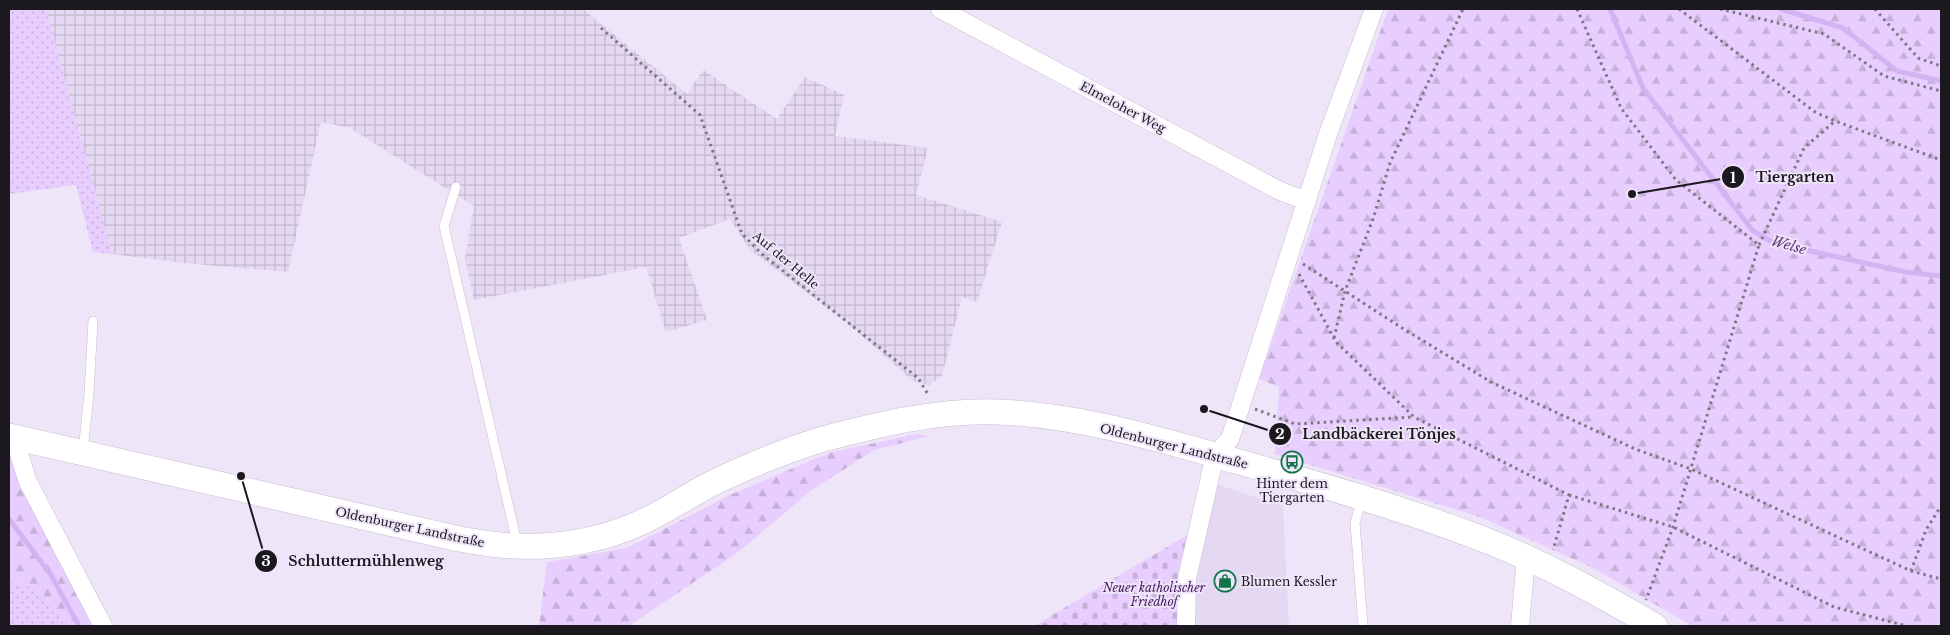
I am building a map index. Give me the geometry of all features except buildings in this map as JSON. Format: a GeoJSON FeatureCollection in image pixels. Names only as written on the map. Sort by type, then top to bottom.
{"type":"FeatureCollection","features":[{"type":"Feature","properties":{"kind":"main road","name":"Oldenburger Landstraße"},"geometry":{"type":"LineString","coordinates":[[17,435],[83,453],[459,539],[516,546],[553,545],[611,533],[634,526],[732,473],[818,441],[894,421],[933,415],[996,412],[1039,415],[1136,434],[1362,498],[1481,538],[1649,617]]}},
{"type":"Feature","properties":{"kind":"street","name":"Elmeloher Weg"},"geometry":{"type":"LineString","coordinates":[[940,9],[1280,191],[1307,201]]}},
{"type":"Feature","properties":{"kind":"street"},"geometry":{"type":"LineString","coordinates":[[1186,626],[1187,578],[1215,455],[1230,439],[1328,134],[1374,9]]}},
{"type":"Feature","properties":{"kind":"street"},"geometry":{"type":"LineString","coordinates":[[17,435],[19,454],[28,482],[103,626]]}},
{"type":"Feature","properties":{"kind":"street"},"geometry":{"type":"LineString","coordinates":[[1520,626],[1537,563]]}},
{"type":"Feature","properties":{"kind":"lane"},"geometry":{"type":"LineString","coordinates":[[456,187],[444,226],[513,524],[516,546]]}},
{"type":"Feature","properties":{"kind":"lane"},"geometry":{"type":"LineString","coordinates":[[83,453],[90,394],[93,321]]}},
{"type":"Feature","properties":{"kind":"lane"},"geometry":{"type":"LineString","coordinates":[[1362,498],[1355,523],[1363,626]]}},
{"type":"Feature","properties":{"kind":"path"},"geometry":{"type":"LineString","coordinates":[[1334,338],[1345,291],[1373,219],[1390,163],[1463,9]]}},
{"type":"Feature","properties":{"kind":"path"},"geometry":{"type":"LineString","coordinates":[[1577,9],[1621,108],[1676,180],[1759,245]]}},
{"type":"Feature","properties":{"kind":"path"},"geometry":{"type":"LineString","coordinates":[[1680,9],[1815,112],[1835,122],[1941,160]]}},
{"type":"Feature","properties":{"kind":"path"},"geometry":{"type":"LineString","coordinates":[[1720,9],[1824,34],[1884,76],[1941,91]]}},
{"type":"Feature","properties":{"kind":"path"},"geometry":{"type":"LineString","coordinates":[[1875,9],[1918,58],[1941,66]]}},
{"type":"Feature","properties":{"kind":"path","name":"Auf der Helle"},"geometry":{"type":"LineString","coordinates":[[601,28],[700,115],[742,234],[762,255],[918,378],[932,400],[923,401]]}},
{"type":"Feature","properties":{"kind":"path"},"geometry":{"type":"LineString","coordinates":[[1649,617],[1673,527],[1759,245],[1804,148],[1835,122]]}},
{"type":"Feature","properties":{"kind":"path"},"geometry":{"type":"LineString","coordinates":[[1288,254],[1491,382],[1635,449],[1691,469],[1911,571],[1941,579]]}},
{"type":"Feature","properties":{"kind":"path"},"geometry":{"type":"LineString","coordinates":[[1288,254],[1334,338],[1414,417],[1569,494],[1673,527],[1834,607],[1906,626]]}},
{"type":"Feature","properties":{"kind":"path"},"geometry":{"type":"LineString","coordinates":[[1240,404],[1295,424],[1414,417]]}},
{"type":"Feature","properties":{"kind":"path"},"geometry":{"type":"LineString","coordinates":[[1537,563],[1569,494]]}},
{"type":"Feature","properties":{"kind":"path"},"geometry":{"type":"LineString","coordinates":[[1911,571],[1926,530],[1941,506]]}},
{"type":"Feature","properties":{"kind":"shaded area"},"geometry":{"type":"Polygon","coordinates":[[[46,9],[583,9],[687,94],[703,70],[777,119],[805,77],[844,95],[835,136],[928,148],[916,195],[1002,222],[977,302],[962,297],[942,376],[929,385],[913,381],[846,322],[750,250],[730,219],[679,238],[707,320],[666,332],[646,267],[474,300],[465,258],[474,206],[350,128],[321,122],[288,272],[183,263],[112,254],[46,9]]]}},
{"type":"Feature","properties":{"kind":"shaded area"},"geometry":{"type":"Polygon","coordinates":[[[1213,483],[1283,506],[1289,626],[1193,626],[1194,566],[1213,483]]]}},
{"type":"Feature","properties":{"kind":"green space"},"geometry":{"type":"Polygon","coordinates":[[[9,9],[46,9],[112,254],[93,252],[76,185],[9,194],[9,9]]]}},
{"type":"Feature","properties":{"kind":"green space"},"geometry":{"type":"Polygon","coordinates":[[[1388,9],[1941,9],[1941,626],[1692,626],[1593,568],[1480,517],[1275,454],[1279,387],[1259,379],[1388,9]]]}},
{"type":"Feature","properties":{"kind":"green space"},"geometry":{"type":"Polygon","coordinates":[[[916,434],[930,436],[874,450],[812,490],[737,553],[629,626],[539,626],[547,562],[627,548],[732,494],[829,453],[916,434]]]}},
{"type":"Feature","properties":{"kind":"green space"},"geometry":{"type":"Polygon","coordinates":[[[9,455],[18,457],[24,490],[93,626],[64,626],[59,611],[33,585],[9,582],[9,455]]]}},
{"type":"Feature","properties":{"kind":"green space","name":"Neuer katholischer Friedhof"},"geometry":{"type":"Polygon","coordinates":[[[1189,534],[1185,626],[1034,626],[1189,534]]]}},
{"type":"Feature","properties":{"kind":"green space"},"geometry":{"type":"Polygon","coordinates":[[[9,582],[33,585],[59,611],[64,626],[9,626],[9,582]]]}},
{"type":"Feature","properties":{"kind":"waterway","name":"Welse"},"geometry":{"type":"LineString","coordinates":[[1610,9],[1643,88],[1753,231],[1774,243],[1906,272],[1941,276]]}},
{"type":"Feature","properties":{"kind":"waterway","name":"Welse"},"geometry":{"type":"LineString","coordinates":[[1781,9],[1843,28],[1897,71],[1941,81]]}},
{"type":"Feature","properties":{"kind":"waterway"},"geometry":{"type":"LineString","coordinates":[[9,519],[51,575],[79,626]]}},
{"type":"Feature","properties":{"kind":"place","name":"Tiergarten"},"geometry":{"type":"Point","coordinates":[1632,194]}},
{"type":"Feature","properties":{"kind":"place","name":"Landbäckerei Tönjes"},"geometry":{"type":"Point","coordinates":[1204,409]}},
{"type":"Feature","properties":{"kind":"place","name":"Hinter dem Tiergarten"},"geometry":{"type":"Point","coordinates":[1292,462]}},
{"type":"Feature","properties":{"kind":"place","name":"Schluttermühlenweg"},"geometry":{"type":"Point","coordinates":[241,476]}},
{"type":"Feature","properties":{"kind":"place","name":"Blumen Kessler"},"geometry":{"type":"Point","coordinates":[1225,581]}}]}
